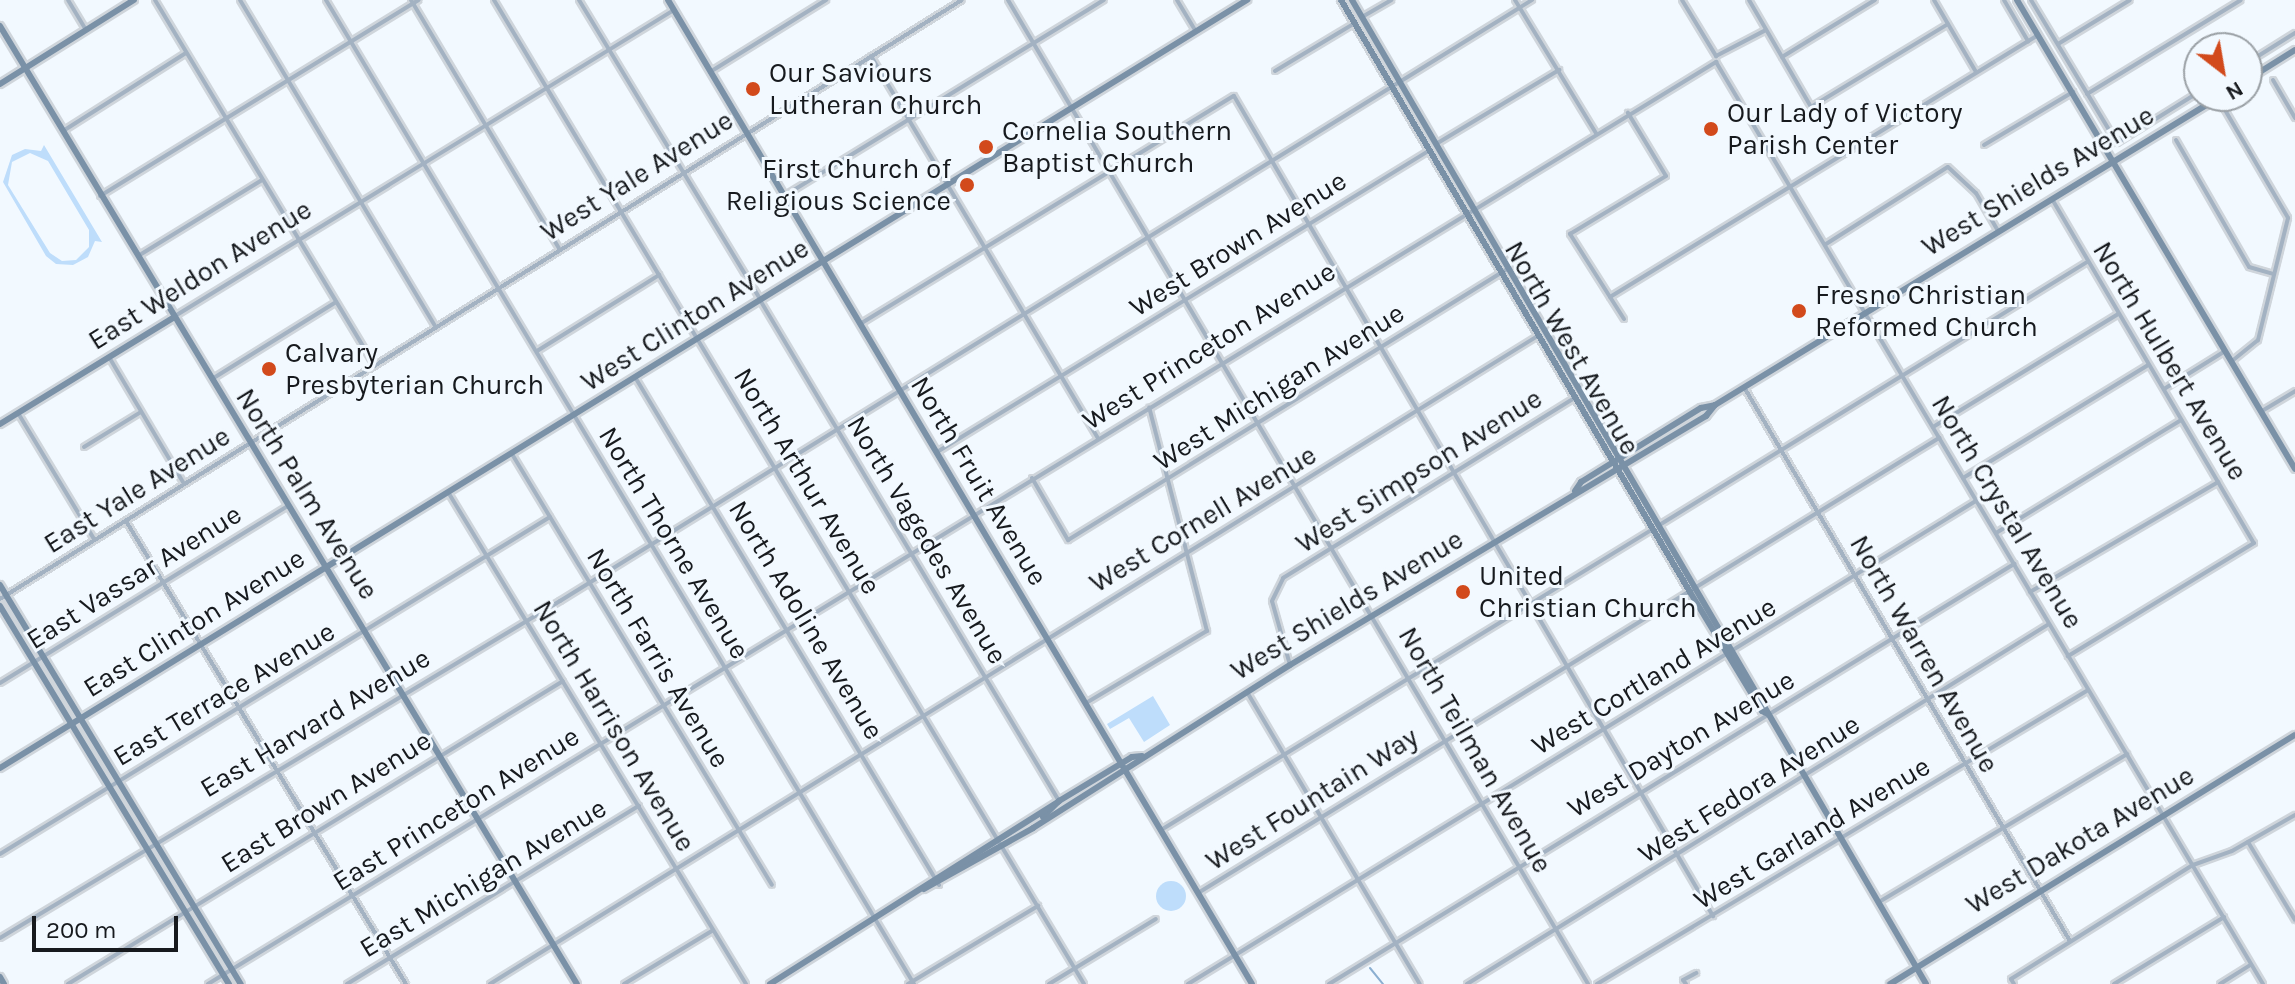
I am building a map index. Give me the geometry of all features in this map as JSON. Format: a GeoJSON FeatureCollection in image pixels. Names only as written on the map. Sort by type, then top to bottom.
{"type":"FeatureCollection","features":[{"type":"Feature","properties":{"kind":"main road"},"geometry":{"type":"LineString","coordinates":[[0,84],[134,0]]}},
{"type":"Feature","properties":{"kind":"main road","name":"North Fruit Avenue"},"geometry":{"type":"LineString","coordinates":[[668,0],[1252,984]]}},
{"type":"Feature","properties":{"kind":"main road","name":"West Clinton Avenue"},"geometry":{"type":"LineString","coordinates":[[575,415],[1247,0]]}},
{"type":"Feature","properties":{"kind":"main road","name":"North West Avenue"},"geometry":{"type":"LineString","coordinates":[[1341,0],[1437,144],[1698,587],[1731,652]]}},
{"type":"Feature","properties":{"kind":"main road","name":"North West Avenue"},"geometry":{"type":"LineString","coordinates":[[1352,0],[1466,211],[1926,984]]}},
{"type":"Feature","properties":{"kind":"main road"},"geometry":{"type":"LineString","coordinates":[[2018,0],[2295,469]]}},
{"type":"Feature","properties":{"kind":"main road","name":"North Palm Avenue"},"geometry":{"type":"LineString","coordinates":[[0,26],[173,318],[366,631],[577,984]]}},
{"type":"Feature","properties":{"kind":"main road"},"geometry":{"type":"LineString","coordinates":[[2263,70],[2295,50]]}},
{"type":"Feature","properties":{"kind":"main road","name":"West Shields Avenue"},"geometry":{"type":"LineString","coordinates":[[1575,491],[1627,465],[1715,405],[2194,112]]}},
{"type":"Feature","properties":{"kind":"main road","name":"East Weldon Avenue"},"geometry":{"type":"LineString","coordinates":[[0,424],[173,318]]}},
{"type":"Feature","properties":{"kind":"main road","name":"West Shields Avenue"},"geometry":{"type":"LineString","coordinates":[[924,889],[939,885],[1003,847],[1126,771],[1142,756],[1575,491],[1622,457],[1715,405]]}},
{"type":"Feature","properties":{"kind":"main road","name":"East Clinton Avenue"},"geometry":{"type":"LineString","coordinates":[[0,768],[447,490],[575,415]]}},
{"type":"Feature","properties":{"kind":"main road"},"geometry":{"type":"LineString","coordinates":[[0,585],[3,597],[43,657],[241,984]]}},
{"type":"Feature","properties":{"kind":"main road"},"geometry":{"type":"LineString","coordinates":[[0,606],[229,984]]}},
{"type":"Feature","properties":{"kind":"main road","name":"West Dakota Avenue"},"geometry":{"type":"LineString","coordinates":[[1890,984],[2295,735]]}},
{"type":"Feature","properties":{"kind":"main road","name":"West Shields Avenue"},"geometry":{"type":"LineString","coordinates":[[770,984],[877,920],[924,889],[935,877],[1059,801],[1122,763],[1142,756]]}},
{"type":"Feature","properties":{"kind":"main road"},"geometry":{"type":"LineString","coordinates":[[1033,828],[1059,801]]}},
{"type":"Feature","properties":{"kind":"main road"},"geometry":{"type":"LineString","coordinates":[[0,977],[4,984]]}},
{"type":"Feature","properties":{"kind":"street"},"geometry":{"type":"LineString","coordinates":[[68,0],[86,30]]}},
{"type":"Feature","properties":{"kind":"street"},"geometry":{"type":"LineString","coordinates":[[155,0],[375,366]]}},
{"type":"Feature","properties":{"kind":"street"},"geometry":{"type":"LineString","coordinates":[[240,0],[436,327]]}},
{"type":"Feature","properties":{"kind":"street","name":"North Thorne Avenue"},"geometry":{"type":"LineString","coordinates":[[326,0],[912,983]]}},
{"type":"Feature","properties":{"kind":"street","name":"North Arthur Avenue"},"geometry":{"type":"LineString","coordinates":[[494,0],[1084,984]]}},
{"type":"Feature","properties":{"kind":"street","name":"North Vagedes Avenue"},"geometry":{"type":"LineString","coordinates":[[579,0],[1059,801]]}},
{"type":"Feature","properties":{"kind":"street"},"geometry":{"type":"LineString","coordinates":[[710,72],[826,0]]}},
{"type":"Feature","properties":{"kind":"street","name":"West Yale Avenue"},"geometry":{"type":"LineString","coordinates":[[498,287],[962,0]]}},
{"type":"Feature","properties":{"kind":"street","name":"North Teilman Avenue"},"geometry":{"type":"LineString","coordinates":[[1008,0],[1588,984]]}},
{"type":"Feature","properties":{"kind":"street"},"geometry":{"type":"LineString","coordinates":[[784,196],[1104,0]]}},
{"type":"Feature","properties":{"kind":"street"},"geometry":{"type":"LineString","coordinates":[[1177,0],[1196,32]]}},
{"type":"Feature","properties":{"kind":"street"},"geometry":{"type":"LineString","coordinates":[[1362,17],[1391,0]]}},
{"type":"Feature","properties":{"kind":"street"},"geometry":{"type":"LineString","coordinates":[[1515,0],[1596,133]]}},
{"type":"Feature","properties":{"kind":"street","name":"East Harvard Avenue"},"geometry":{"type":"LineString","coordinates":[[0,938],[589,583],[1532,0]]}},
{"type":"Feature","properties":{"kind":"street","name":"North Crystal Avenue"},"geometry":{"type":"LineString","coordinates":[[1682,0],[2263,984]]}},
{"type":"Feature","properties":{"kind":"street"},"geometry":{"type":"LineString","coordinates":[[1756,0],[1750,2],[1811,107],[1948,24]]}},
{"type":"Feature","properties":{"kind":"street"},"geometry":{"type":"LineString","coordinates":[[1782,57],[1875,0]]}},
{"type":"Feature","properties":{"kind":"street"},"geometry":{"type":"LineString","coordinates":[[1934,0],[1976,72]]}},
{"type":"Feature","properties":{"kind":"street"},"geometry":{"type":"LineString","coordinates":[[2004,0],[2028,41]]}},
{"type":"Feature","properties":{"kind":"street"},"geometry":{"type":"LineString","coordinates":[[2031,0],[2087,94],[2241,0]]}},
{"type":"Feature","properties":{"kind":"street"},"geometry":{"type":"LineString","coordinates":[[2058,44],[2130,0]]}},
{"type":"Feature","properties":{"kind":"street"},"geometry":{"type":"LineString","coordinates":[[100,196],[414,1],[559,248]]}},
{"type":"Feature","properties":{"kind":"street","name":"East Weldon Avenue"},"geometry":{"type":"LineString","coordinates":[[173,318],[674,10]]}},
{"type":"Feature","properties":{"kind":"street"},"geometry":{"type":"LineString","coordinates":[[1275,71],[1355,23]]}},
{"type":"Feature","properties":{"kind":"street","name":"West Princeton Avenue"},"geometry":{"type":"LineString","coordinates":[[725,667],[1766,30]]}},
{"type":"Feature","properties":{"kind":"street"},"geometry":{"type":"LineString","coordinates":[[2263,53],[2295,33]]}},
{"type":"Feature","properties":{"kind":"street"},"geometry":{"type":"LineString","coordinates":[[1610,297],[2038,35]]}},
{"type":"Feature","properties":{"kind":"street"},"geometry":{"type":"LineString","coordinates":[[62,131],[186,53]]}},
{"type":"Feature","properties":{"kind":"street"},"geometry":{"type":"LineString","coordinates":[[871,56],[1098,438]]}},
{"type":"Feature","properties":{"kind":"street","name":"West Brown Avenue"},"geometry":{"type":"LineString","coordinates":[[937,452],[1559,70]]}},
{"type":"Feature","properties":{"kind":"street"},"geometry":{"type":"LineString","coordinates":[[2273,80],[2295,118]]}},
{"type":"Feature","properties":{"kind":"street"},"geometry":{"type":"LineString","coordinates":[[1984,145],[2073,92]]}},
{"type":"Feature","properties":{"kind":"street","name":"West Shields Avenue"},"geometry":{"type":"LineString","coordinates":[[2087,94],[2117,143],[2183,102]]}},
{"type":"Feature","properties":{"kind":"street"},"geometry":{"type":"LineString","coordinates":[[860,324],[1234,96],[1713,916]]}},
{"type":"Feature","properties":{"kind":"street"},"geometry":{"type":"LineString","coordinates":[[2228,112],[2288,218],[2258,340],[2231,362]]}},
{"type":"Feature","properties":{"kind":"street"},"geometry":{"type":"LineString","coordinates":[[1624,319],[1570,234],[1666,176],[1628,113]]}},
{"type":"Feature","properties":{"kind":"street"},"geometry":{"type":"LineString","coordinates":[[2176,140],[2249,267],[2273,274]]}},
{"type":"Feature","properties":{"kind":"street"},"geometry":{"type":"LineString","coordinates":[[1826,244],[1948,167],[1976,193],[1998,231]]}},
{"type":"Feature","properties":{"kind":"street"},"geometry":{"type":"LineString","coordinates":[[137,257],[262,180]]}},
{"type":"Feature","properties":{"kind":"street","name":"North Hulbert Avenue"},"geometry":{"type":"LineString","coordinates":[[2052,199],[2254,543],[2068,656]]}},
{"type":"Feature","properties":{"kind":"street"},"geometry":{"type":"LineString","coordinates":[[2288,218],[2295,218]]}},
{"type":"Feature","properties":{"kind":"street"},"geometry":{"type":"LineString","coordinates":[[1661,524],[2087,262]]}},
{"type":"Feature","properties":{"kind":"street","name":"West Michigan Avenue"},"geometry":{"type":"LineString","coordinates":[[1032,478],[1068,540],[1509,268]]}},
{"type":"Feature","properties":{"kind":"street"},"geometry":{"type":"LineString","coordinates":[[537,351],[659,275]]}},
{"type":"Feature","properties":{"kind":"street","name":"East Yale Avenue"},"geometry":{"type":"LineString","coordinates":[[3,597],[498,287]]}},
{"type":"Feature","properties":{"kind":"street"},"geometry":{"type":"LineString","coordinates":[[211,379],[336,302]]}},
{"type":"Feature","properties":{"kind":"street"},"geometry":{"type":"LineString","coordinates":[[1933,427],[2118,314]]}},
{"type":"Feature","properties":{"kind":"street","name":"West Cornell Avenue"},"geometry":{"type":"LineString","coordinates":[[490,984],[736,827],[1547,331]]}},
{"type":"Feature","properties":{"kind":"street"},"geometry":{"type":"LineString","coordinates":[[2164,389],[2225,351]]}},
{"type":"Feature","properties":{"kind":"street"},"geometry":{"type":"LineString","coordinates":[[109,357],[184,484]]}},
{"type":"Feature","properties":{"kind":"street"},"geometry":{"type":"LineString","coordinates":[[1963,478],[2148,365]]}},
{"type":"Feature","properties":{"kind":"street","name":"North Adoline Avenue"},"geometry":{"type":"LineString","coordinates":[[635,377],[939,885]]}},
{"type":"Feature","properties":{"kind":"street","name":"North Warren Avenue"},"geometry":{"type":"LineString","coordinates":[[1744,387],[2070,941]]}},
{"type":"Feature","properties":{"kind":"street"},"geometry":{"type":"LineString","coordinates":[[2262,411],[2295,391]]}},
{"type":"Feature","properties":{"kind":"street","name":"West Simpson Avenue"},"geometry":{"type":"LineString","coordinates":[[1290,665],[1272,601],[1283,578],[1576,397]]}},
{"type":"Feature","properties":{"kind":"street"},"geometry":{"type":"LineString","coordinates":[[1086,703],[1207,631],[1149,407]]}},
{"type":"Feature","properties":{"kind":"street"},"geometry":{"type":"LineString","coordinates":[[84,447],[141,412]]}},
{"type":"Feature","properties":{"kind":"street"},"geometry":{"type":"LineString","coordinates":[[18,413],[94,539]]}},
{"type":"Feature","properties":{"kind":"street"},"geometry":{"type":"LineString","coordinates":[[1996,533],[2181,420]]}},
{"type":"Feature","properties":{"kind":"street","name":"West Fountain Way"},"geometry":{"type":"LineString","coordinates":[[1198,893],[1939,438]]}},
{"type":"Feature","properties":{"kind":"street","name":"North Farris Avenue"},"geometry":{"type":"LineString","coordinates":[[511,452],[772,885]]}},
{"type":"Feature","properties":{"kind":"street"},"geometry":{"type":"LineString","coordinates":[[2030,592],[2218,482]]}},
{"type":"Feature","properties":{"kind":"street","name":"North Harrison Avenue"},"geometry":{"type":"LineString","coordinates":[[447,490],[746,984]]}},
{"type":"Feature","properties":{"kind":"street","name":"West Cortland Avenue"},"geometry":{"type":"LineString","coordinates":[[1188,984],[1976,501]]}},
{"type":"Feature","properties":{"kind":"street","name":"East Vassar Avenue"},"geometry":{"type":"LineString","coordinates":[[0,683],[289,505]]}},
{"type":"Feature","properties":{"kind":"street","name":"East Terrace Avenue"},"geometry":{"type":"LineString","coordinates":[[0,854],[550,517]]}},
{"type":"Feature","properties":{"kind":"street"},"geometry":{"type":"LineString","coordinates":[[126,521],[406,984]]}},
{"type":"Feature","properties":{"kind":"street"},"geometry":{"type":"LineString","coordinates":[[1161,830],[1654,529]]}},
{"type":"Feature","properties":{"kind":"street","name":"West Dayton Avenue"},"geometry":{"type":"LineString","coordinates":[[1329,984],[2014,564]]}},
{"type":"Feature","properties":{"kind":"street","name":"West Fedora Avenue"},"geometry":{"type":"LineString","coordinates":[[1467,984],[1806,778],[2049,624]]}},
{"type":"Feature","properties":{"kind":"street","name":"East Princeton Avenue"},"geometry":{"type":"LineString","coordinates":[[208,984],[725,667]]}},
{"type":"Feature","properties":{"kind":"street","name":"East Brown Avenue"},"geometry":{"type":"LineString","coordinates":[[68,984],[563,681]]}},
{"type":"Feature","properties":{"kind":"street","name":"West Garland Avenue"},"geometry":{"type":"LineString","coordinates":[[1597,984],[2088,690]]}},
{"type":"Feature","properties":{"kind":"street"},"geometry":{"type":"LineString","coordinates":[[1247,692],[1420,984]]}},
{"type":"Feature","properties":{"kind":"street"},"geometry":{"type":"LineString","coordinates":[[1879,902],[2127,754]]}},
{"type":"Feature","properties":{"kind":"street","name":"East Michigan Avenue"},"geometry":{"type":"LineString","coordinates":[[347,984],[639,806]]}},
{"type":"Feature","properties":{"kind":"street"},"geometry":{"type":"LineString","coordinates":[[2012,982],[2070,941],[2193,865],[2248,842],[2295,815]]}},
{"type":"Feature","properties":{"kind":"street"},"geometry":{"type":"LineString","coordinates":[[2248,842],[2295,920]]}},
{"type":"Feature","properties":{"kind":"street"},"geometry":{"type":"LineString","coordinates":[[912,983],[1038,906]]}},
{"type":"Feature","properties":{"kind":"street"},"geometry":{"type":"LineString","coordinates":[[2114,984],[2224,917]]}},
{"type":"Feature","properties":{"kind":"street"},"geometry":{"type":"LineString","coordinates":[[1049,984],[1156,919]]}},
{"type":"Feature","properties":{"kind":"street"},"geometry":{"type":"LineString","coordinates":[[624,984],[712,931]]}},
{"type":"Feature","properties":{"kind":"street"},"geometry":{"type":"LineString","coordinates":[[2220,984],[2251,965]]}},
{"type":"Feature","properties":{"kind":"street"},"geometry":{"type":"LineString","coordinates":[[1686,984],[1683,980],[1696,973]]}},
{"type":"Feature","properties":{"kind":"shaded area"},"geometry":{"type":"Polygon","coordinates":[[[44,145],[102,242],[95,241],[88,257],[73,265],[56,264],[46,256],[3,182],[12,155],[25,149],[41,151],[44,145]],[[30,153],[12,162],[8,185],[50,253],[62,261],[76,260],[89,247],[89,230],[48,161],[30,153]]]}},
{"type":"Feature","properties":{"kind":"shaded area"},"geometry":{"type":"Polygon","coordinates":[[[1153,696],[1170,725],[1144,742],[1129,718],[1110,729],[1107,724],[1153,696]]]}},
{"type":"Feature","properties":{"kind":"shaded area"},"geometry":{"type":"Polygon","coordinates":[[[1171,881],[1182,885],[1186,896],[1182,907],[1171,911],[1160,907],[1156,896],[1160,885],[1171,881]]]}},
{"type":"Feature","properties":{"kind":"waterway"},"geometry":{"type":"LineString","coordinates":[[1370,968],[1383,984]]}},
{"type":"Feature","properties":{"kind":"place","name":"Our Saviours Lutheran Church"},"geometry":{"type":"Point","coordinates":[753,89]}},
{"type":"Feature","properties":{"kind":"place","name":"Our Lady of Victory Parish Center"},"geometry":{"type":"Point","coordinates":[1711,129]}},
{"type":"Feature","properties":{"kind":"place","name":"Cornelia Southern Baptist Church"},"geometry":{"type":"Point","coordinates":[986,147]}},
{"type":"Feature","properties":{"kind":"place","name":"First Church of Religious Science"},"geometry":{"type":"Point","coordinates":[967,185]}},
{"type":"Feature","properties":{"kind":"place","name":"Fresno Christian Reformed Church"},"geometry":{"type":"Point","coordinates":[1799,311]}},
{"type":"Feature","properties":{"kind":"place","name":"Calvary Presbyterian Church"},"geometry":{"type":"Point","coordinates":[269,369]}},
{"type":"Feature","properties":{"kind":"place","name":"United Christian Church"},"geometry":{"type":"Point","coordinates":[1463,592]}}]}
